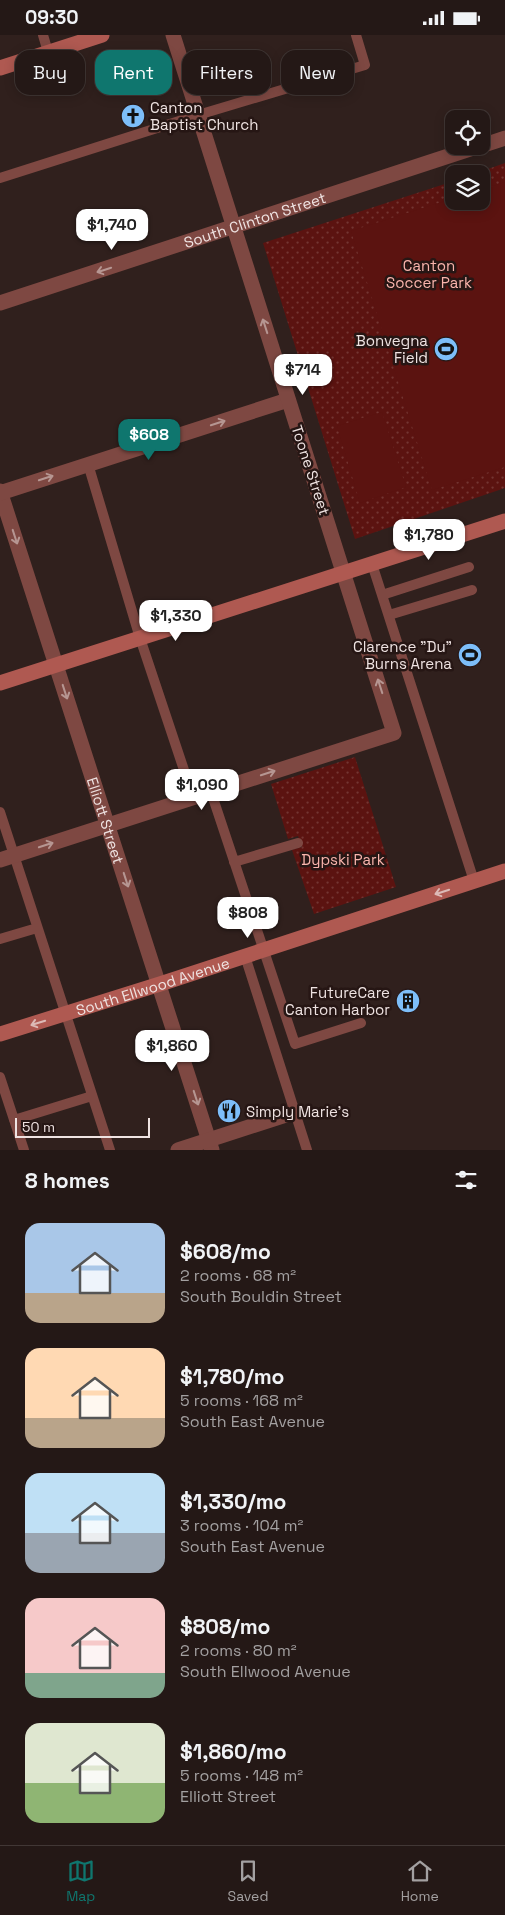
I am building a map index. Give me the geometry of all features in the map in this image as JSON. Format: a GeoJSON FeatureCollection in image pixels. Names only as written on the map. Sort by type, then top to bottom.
{"type":"FeatureCollection","features":[{"type":"Feature","properties":{"kind":"street"},"geometry":{"type":"LineString","coordinates":[[54,50],[102,35]]}},
{"type":"Feature","properties":{"kind":"street","name":"Toone Street"},"geometry":{"type":"LineString","coordinates":[[173,35],[394,733],[211,792]]}},
{"type":"Feature","properties":{"kind":"street"},"geometry":{"type":"LineString","coordinates":[[0,68],[15,63]]}},
{"type":"Feature","properties":{"kind":"street","name":"South Clinton Street"},"geometry":{"type":"LineString","coordinates":[[490,143],[505,138]]}},
{"type":"Feature","properties":{"kind":"street","name":"South Clinton Street"},"geometry":{"type":"LineString","coordinates":[[0,303],[453,155]]}},
{"type":"Feature","properties":{"kind":"street"},"geometry":{"type":"LineString","coordinates":[[0,492],[288,400]]}},
{"type":"Feature","properties":{"kind":"street","name":"Elliott Street"},"geometry":{"type":"LineString","coordinates":[[0,492],[211,1145]]}},
{"type":"Feature","properties":{"kind":"street"},"geometry":{"type":"LineString","coordinates":[[0,683],[505,521]]}},
{"type":"Feature","properties":{"kind":"street"},"geometry":{"type":"LineString","coordinates":[[7,857],[211,792]]}},
{"type":"Feature","properties":{"kind":"street","name":"South Ellwood Avenue"},"geometry":{"type":"LineString","coordinates":[[0,1035],[160,985],[505,871]]}},
{"type":"Feature","properties":{"kind":"street"},"geometry":{"type":"LineString","coordinates":[[178,1150],[211,1145],[295,1112]]}},
{"type":"Feature","properties":{"kind":"lane"},"geometry":{"type":"LineString","coordinates":[[42,35],[47,50]]}},
{"type":"Feature","properties":{"kind":"lane"},"geometry":{"type":"LineString","coordinates":[[0,178],[198,115],[365,65],[356,35]]}},
{"type":"Feature","properties":{"kind":"lane"},"geometry":{"type":"LineString","coordinates":[[88,465],[140,638],[193,797]]}},
{"type":"Feature","properties":{"kind":"lane"},"geometry":{"type":"LineString","coordinates":[[372,564],[474,881]]}},
{"type":"Feature","properties":{"kind":"lane"},"geometry":{"type":"LineString","coordinates":[[382,595],[469,567]]}},
{"type":"Feature","properties":{"kind":"lane"},"geometry":{"type":"LineString","coordinates":[[389,615],[472,590]]}},
{"type":"Feature","properties":{"kind":"lane"},"geometry":{"type":"LineString","coordinates":[[211,792],[295,1044],[361,1023]]}},
{"type":"Feature","properties":{"kind":"lane"},"geometry":{"type":"LineString","coordinates":[[0,812],[7,857],[38,927],[110,1150]]}},
{"type":"Feature","properties":{"kind":"lane"},"geometry":{"type":"LineString","coordinates":[[234,862],[298,843]]}},
{"type":"Feature","properties":{"kind":"lane"},"geometry":{"type":"LineString","coordinates":[[0,939],[38,927]]}},
{"type":"Feature","properties":{"kind":"lane"},"geometry":{"type":"LineString","coordinates":[[245,956],[307,1150]]}},
{"type":"Feature","properties":{"kind":"lane"},"geometry":{"type":"LineString","coordinates":[[0,1077],[24,1150]]}},
{"type":"Feature","properties":{"kind":"lane"},"geometry":{"type":"LineString","coordinates":[[14,1120],[92,1096]]}},
{"type":"Feature","properties":{"kind":"green space","name":"Canton Soccer Park"},"geometry":{"type":"Polygon","coordinates":[[[505,163],[505,488],[355,539],[263,243],[445,184],[445,210],[490,210],[490,168],[505,163]]]}},
{"type":"Feature","properties":{"kind":"green space","name":"Bonvegna Field"},"geometry":{"type":"Polygon","coordinates":[[[505,182],[505,467],[432,490],[351,231],[445,201],[445,210],[490,210],[490,187],[505,182]]]}},
{"type":"Feature","properties":{"kind":"green space"},"geometry":{"type":"Polygon","coordinates":[[[382,412],[406,487],[360,503],[337,426],[382,412]]]}},
{"type":"Feature","properties":{"kind":"green space","name":"Dypski Park"},"geometry":{"type":"Polygon","coordinates":[[[355,757],[396,887],[314,914],[292,850],[302,847],[298,836],[288,839],[271,784],[355,757]]]}},
{"type":"Feature","properties":{"kind":"place","name":"Canton Baptist Church"},"geometry":{"type":"Point","coordinates":[133,116]}},
{"type":"Feature","properties":{"kind":"place","name":"Bonvegna Field"},"geometry":{"type":"Point","coordinates":[446,349]}},
{"type":"Feature","properties":{"kind":"place","name":"Clarence \"Du\" Burns Arena"},"geometry":{"type":"Point","coordinates":[470,655]}},
{"type":"Feature","properties":{"kind":"place","name":"FutureCare Canton Harbor"},"geometry":{"type":"Point","coordinates":[408,1001]}},
{"type":"Feature","properties":{"kind":"place","name":"Simply Marie's"},"geometry":{"type":"Point","coordinates":[229,1111]}}]}
